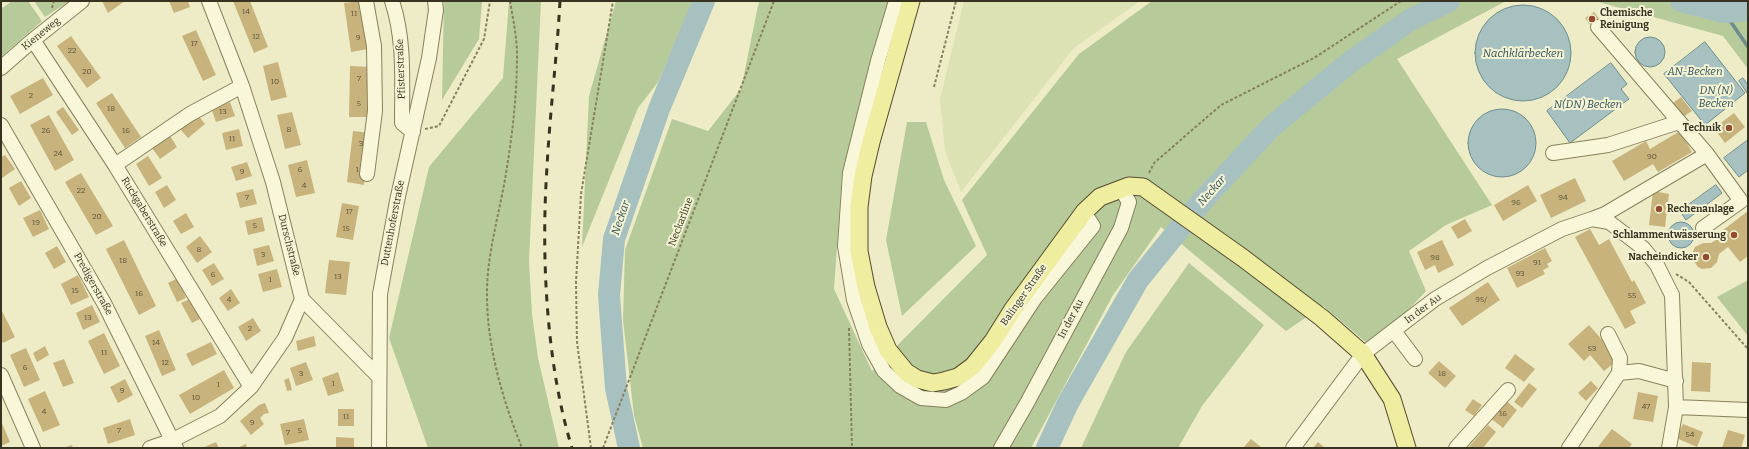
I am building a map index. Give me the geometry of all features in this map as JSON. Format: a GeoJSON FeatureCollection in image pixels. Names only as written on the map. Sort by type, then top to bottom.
{"type":"FeatureCollection","features":[{"type":"Feature","properties":{"kind":"main road","name":"Balinger Straße"},"geometry":{"type":"LineString","coordinates":[[911,1],[871,142],[863,176],[859,207],[859,251],[866,287],[878,327],[888,350],[906,372],[917,379],[933,383],[958,377],[973,366],[993,341],[1013,309],[1084,212],[1100,197],[1129,186],[1143,187]]}},
{"type":"Feature","properties":{"kind":"main road"},"geometry":{"type":"LineString","coordinates":[[1143,187],[1243,258],[1322,318],[1363,354],[1392,399],[1407,448]]}},
{"type":"Feature","properties":{"kind":"street","name":"Kieneweg"},"geometry":{"type":"LineString","coordinates":[[1,68],[82,1]]}},
{"type":"Feature","properties":{"kind":"street","name":"Durschstraße"},"geometry":{"type":"LineString","coordinates":[[209,1],[242,86],[273,182],[302,299]]}},
{"type":"Feature","properties":{"kind":"street"},"geometry":{"type":"LineString","coordinates":[[366,1],[374,46],[375,111],[367,174]]}},
{"type":"Feature","properties":{"kind":"street","name":"Pfisterstraße"},"geometry":{"type":"LineString","coordinates":[[392,1],[398,18],[403,75],[402,123],[413,132]]}},
{"type":"Feature","properties":{"kind":"street","name":"Duttenhoferstraße"},"geometry":{"type":"LineString","coordinates":[[378,448],[380,294],[397,201],[429,58],[436,10],[435,1]]}},
{"type":"Feature","properties":{"kind":"street"},"geometry":{"type":"LineString","coordinates":[[896,1],[878,61],[850,173],[845,246],[854,300],[869,344],[884,371],[900,386],[921,398],[927,399],[946,400],[961,393],[983,377],[1035,298],[1093,226],[1084,212]]}},
{"type":"Feature","properties":{"kind":"street"},"geometry":{"type":"LineString","coordinates":[[1598,28],[1707,154],[1741,201],[1703,228]]}},
{"type":"Feature","properties":{"kind":"street","name":"Ruckgaberstraße"},"geometry":{"type":"LineString","coordinates":[[33,40],[115,165],[251,387]]}},
{"type":"Feature","properties":{"kind":"street"},"geometry":{"type":"LineString","coordinates":[[115,165],[190,114],[242,86]]}},
{"type":"Feature","properties":{"kind":"street"},"geometry":{"type":"LineString","coordinates":[[1553,153],[1608,145],[1679,122]]}},
{"type":"Feature","properties":{"kind":"street","name":"Predigerstraße"},"geometry":{"type":"LineString","coordinates":[[1,125],[104,303],[174,444]]}},
{"type":"Feature","properties":{"kind":"street","name":"In der Au"},"geometry":{"type":"LineString","coordinates":[[1293,448],[1363,354],[1436,299],[1487,268],[1562,229],[1605,214],[1707,154]]}},
{"type":"Feature","properties":{"kind":"street","name":"In der Au"},"geometry":{"type":"LineString","coordinates":[[1001,448],[1027,403],[1121,228],[1129,202],[1121,189]]}},
{"type":"Feature","properties":{"kind":"street"},"geometry":{"type":"LineString","coordinates":[[1592,219],[1610,222],[1643,248],[1658,265],[1672,295],[1676,407],[1669,448]]}},
{"type":"Feature","properties":{"kind":"street"},"geometry":{"type":"LineString","coordinates":[[150,448],[174,444],[220,416],[251,387],[285,338],[302,299],[379,377]]}},
{"type":"Feature","properties":{"kind":"street"},"geometry":{"type":"LineString","coordinates":[[1394,331],[1415,359]]}},
{"type":"Feature","properties":{"kind":"street"},"geometry":{"type":"LineString","coordinates":[[1569,448],[1619,373],[1620,358],[1608,334]]}},
{"type":"Feature","properties":{"kind":"street"},"geometry":{"type":"LineString","coordinates":[[1619,373],[1639,371],[1676,381]]}},
{"type":"Feature","properties":{"kind":"street"},"geometry":{"type":"LineString","coordinates":[[1,375],[33,448]]}},
{"type":"Feature","properties":{"kind":"street"},"geometry":{"type":"LineString","coordinates":[[1456,448],[1508,390]]}},
{"type":"Feature","properties":{"kind":"street"},"geometry":{"type":"LineString","coordinates":[[1676,407],[1748,410]]}},
{"type":"Feature","properties":{"kind":"path"},"geometry":{"type":"LineString","coordinates":[[439,126],[484,39],[490,1]]}},
{"type":"Feature","properties":{"kind":"path"},"geometry":{"type":"LineString","coordinates":[[510,1],[517,54],[512,129],[507,168],[490,256],[487,289],[490,341],[510,418],[522,448]]}},
{"type":"Feature","properties":{"kind":"path"},"geometry":{"type":"LineString","coordinates":[[591,448],[577,342],[576,282],[581,194],[613,1]]}},
{"type":"Feature","properties":{"kind":"path","name":"Neckarline"},"geometry":{"type":"LineString","coordinates":[[603,448],[774,1]]}},
{"type":"Feature","properties":{"kind":"path"},"geometry":{"type":"LineString","coordinates":[[934,87],[956,1]]}},
{"type":"Feature","properties":{"kind":"path"},"geometry":{"type":"LineString","coordinates":[[1143,187],[1154,162],[1221,106],[1314,58],[1401,1]]}},
{"type":"Feature","properties":{"kind":"path"},"geometry":{"type":"LineString","coordinates":[[1658,265],[1670,270],[1689,282],[1748,349]]}},
{"type":"Feature","properties":{"kind":"path"},"geometry":{"type":"LineString","coordinates":[[849,326],[852,448]]}},
{"type":"Feature","properties":{"kind":"green space"},"geometry":{"type":"Polygon","coordinates":[[[12,1],[28,1],[42,21],[1,57],[1,9],[12,1]]]}},
{"type":"Feature","properties":{"kind":"green space"},"geometry":{"type":"Polygon","coordinates":[[[34,1],[70,1],[45,17],[34,1]]]}},
{"type":"Feature","properties":{"kind":"green space"},"geometry":{"type":"Polygon","coordinates":[[[444,1],[482,1],[479,39],[442,100],[444,1]]]}},
{"type":"Feature","properties":{"kind":"green space"},"geometry":{"type":"Polygon","coordinates":[[[509,1],[541,1],[529,261],[532,314],[538,358],[559,448],[428,448],[389,338],[429,167],[503,78],[509,1]]]}},
{"type":"Feature","properties":{"kind":"green space"},"geometry":{"type":"Polygon","coordinates":[[[616,1],[694,1],[658,82],[638,108],[582,247],[589,96],[616,1]]]}},
{"type":"Feature","properties":{"kind":"green space"},"geometry":{"type":"Polygon","coordinates":[[[759,1],[891,1],[842,175],[834,289],[872,371],[987,255],[962,200],[1079,54],[1152,1],[1506,1],[1397,59],[1492,205],[1446,225],[1409,251],[1426,291],[1386,334],[1368,344],[1323,306],[1286,331],[1161,227],[1113,295],[1031,448],[643,448],[634,415],[623,320],[625,250],[672,119],[708,131],[741,89],[759,1]]]}},
{"type":"Feature","properties":{"kind":"green space"},"geometry":{"type":"Polygon","coordinates":[[[964,1],[1140,1],[1074,48],[961,192],[945,151],[940,99],[964,1]]]}},
{"type":"Feature","properties":{"kind":"green space"},"geometry":{"type":"Polygon","coordinates":[[[1595,1],[1748,1],[1748,69],[1723,36],[1595,1]]]}},
{"type":"Feature","properties":{"kind":"green space"},"geometry":{"type":"Polygon","coordinates":[[[907,122],[926,122],[944,180],[976,246],[902,316],[886,240],[907,122]]]}},
{"type":"Feature","properties":{"kind":"green space"},"geometry":{"type":"Polygon","coordinates":[[[1189,263],[1264,325],[1202,406],[1178,448],[1081,448],[1126,352],[1189,263]]]}},
{"type":"Feature","properties":{"kind":"green space"},"geometry":{"type":"Polygon","coordinates":[[[1748,280],[1748,336],[1717,297],[1748,280]]]}},
{"type":"Feature","properties":{"kind":"water","name":"Nachklärbecken"},"geometry":{"type":"Polygon","coordinates":[[[1523,5],[1541,9],[1550,13],[1557,19],[1563,26],[1567,35],[1571,53],[1567,71],[1563,80],[1557,87],[1550,93],[1541,97],[1523,101],[1505,97],[1496,93],[1489,87],[1483,80],[1479,71],[1475,53],[1479,35],[1483,26],[1489,19],[1496,13],[1505,9],[1523,5]]]}},
{"type":"Feature","properties":{"kind":"water"},"geometry":{"type":"Polygon","coordinates":[[[1650,37],[1661,41],[1665,52],[1661,63],[1650,67],[1639,63],[1635,52],[1639,41],[1650,37]]]}},
{"type":"Feature","properties":{"kind":"water"},"geometry":{"type":"Polygon","coordinates":[[[1705,42],[1745,93],[1705,125],[1664,74],[1705,42]]]}},
{"type":"Feature","properties":{"kind":"water","name":"N(DN) Becken"},"geometry":{"type":"Polygon","coordinates":[[[1611,63],[1627,84],[1621,89],[1629,99],[1570,143],[1547,111],[1611,63]]]}},
{"type":"Feature","properties":{"kind":"water"},"geometry":{"type":"Polygon","coordinates":[[[1743,78],[1748,85],[1747,93],[1739,81],[1743,78]]]}},
{"type":"Feature","properties":{"kind":"water"},"geometry":{"type":"Polygon","coordinates":[[[1502,109],[1515,112],[1526,119],[1533,130],[1536,143],[1533,156],[1526,167],[1515,174],[1502,177],[1489,174],[1478,167],[1471,156],[1468,143],[1471,130],[1478,119],[1489,112],[1502,109]]]}},
{"type":"Feature","properties":{"kind":"water"},"geometry":{"type":"Polygon","coordinates":[[[1748,140],[1748,170],[1739,177],[1724,158],[1748,140]]]}},
{"type":"Feature","properties":{"kind":"water"},"geometry":{"type":"Polygon","coordinates":[[[1716,185],[1722,193],[1686,220],[1680,211],[1716,185]]]}},
{"type":"Feature","properties":{"kind":"water"},"geometry":{"type":"Polygon","coordinates":[[[1681,222],[1690,226],[1694,235],[1690,244],[1681,248],[1672,244],[1668,235],[1672,226],[1681,222]]]}},
{"type":"Feature","properties":{"kind":"building"},"geometry":{"type":"Polygon","coordinates":[[[102,1],[125,1],[108,13],[102,1]]]}},
{"type":"Feature","properties":{"kind":"building"},"geometry":{"type":"Polygon","coordinates":[[[169,1],[188,1],[190,7],[174,13],[169,1]]]}},
{"type":"Feature","properties":{"kind":"building"},"geometry":{"type":"Polygon","coordinates":[[[233,1],[250,1],[268,47],[254,53],[233,1]]]}},
{"type":"Feature","properties":{"kind":"building"},"geometry":{"type":"Polygon","coordinates":[[[361,1],[368,49],[351,52],[344,3],[361,1]]]}},
{"type":"Feature","properties":{"kind":"building","name":"Chemische Reinigung"},"geometry":{"type":"Polygon","coordinates":[[[1594,12],[1599,19],[1590,25],[1585,18],[1594,12]]]}},
{"type":"Feature","properties":{"kind":"building"},"geometry":{"type":"Polygon","coordinates":[[[196,30],[216,75],[203,81],[182,36],[196,30]]]}},
{"type":"Feature","properties":{"kind":"building"},"geometry":{"type":"Polygon","coordinates":[[[71,36],[101,78],[87,88],[57,46],[71,36]]]}},
{"type":"Feature","properties":{"kind":"building"},"geometry":{"type":"Polygon","coordinates":[[[278,62],[287,97],[271,101],[263,66],[278,62]]]}},
{"type":"Feature","properties":{"kind":"building"},"geometry":{"type":"Polygon","coordinates":[[[350,66],[370,67],[369,117],[349,117],[350,66]]]}},
{"type":"Feature","properties":{"kind":"building"},"geometry":{"type":"Polygon","coordinates":[[[43,78],[53,95],[20,114],[10,96],[43,78]]]}},
{"type":"Feature","properties":{"kind":"building"},"geometry":{"type":"Polygon","coordinates":[[[112,93],[141,137],[125,148],[96,103],[112,93]]]}},
{"type":"Feature","properties":{"kind":"building"},"geometry":{"type":"Polygon","coordinates":[[[1681,97],[1692,111],[1683,117],[1673,103],[1681,97]]]}},
{"type":"Feature","properties":{"kind":"building"},"geometry":{"type":"Polygon","coordinates":[[[230,102],[235,116],[216,122],[211,108],[230,102]]]}},
{"type":"Feature","properties":{"kind":"building"},"geometry":{"type":"Polygon","coordinates":[[[63,107],[79,130],[72,135],[56,112],[63,107]]]}},
{"type":"Feature","properties":{"kind":"building"},"geometry":{"type":"Polygon","coordinates":[[[292,112],[301,145],[285,149],[277,115],[292,112]]]}},
{"type":"Feature","properties":{"kind":"building","name":"Technik"},"geometry":{"type":"Polygon","coordinates":[[[1734,113],[1745,127],[1725,143],[1714,128],[1734,113]]]}},
{"type":"Feature","properties":{"kind":"building"},"geometry":{"type":"Polygon","coordinates":[[[197,114],[205,124],[188,138],[179,128],[197,114]]]}},
{"type":"Feature","properties":{"kind":"building"},"geometry":{"type":"Polygon","coordinates":[[[49,115],[74,160],[55,171],[30,125],[49,115]]]}},
{"type":"Feature","properties":{"kind":"building"},"geometry":{"type":"Polygon","coordinates":[[[239,129],[243,146],[226,150],[222,133],[239,129]]]}},
{"type":"Feature","properties":{"kind":"building"},"geometry":{"type":"Polygon","coordinates":[[[353,131],[371,133],[364,185],[347,182],[353,131]]]}},
{"type":"Feature","properties":{"kind":"building"},"geometry":{"type":"Polygon","coordinates":[[[1680,131],[1692,152],[1658,172],[1653,164],[1624,181],[1612,161],[1646,141],[1650,149],[1680,131]]]}},
{"type":"Feature","properties":{"kind":"building"},"geometry":{"type":"Polygon","coordinates":[[[170,136],[177,147],[160,159],[152,148],[170,136]]]}},
{"type":"Feature","properties":{"kind":"building"},"geometry":{"type":"Polygon","coordinates":[[[5,155],[15,169],[2,178],[1,157],[5,155]]]}},
{"type":"Feature","properties":{"kind":"building"},"geometry":{"type":"Polygon","coordinates":[[[148,156],[162,178],[149,186],[136,164],[148,156]]]}},
{"type":"Feature","properties":{"kind":"building"},"geometry":{"type":"Polygon","coordinates":[[[307,160],[315,193],[296,197],[288,165],[307,160]]]}},
{"type":"Feature","properties":{"kind":"building"},"geometry":{"type":"Polygon","coordinates":[[[247,162],[252,176],[236,181],[231,167],[247,162]]]}},
{"type":"Feature","properties":{"kind":"building"},"geometry":{"type":"Polygon","coordinates":[[[81,173],[113,226],[96,235],[65,182],[81,173]]]}},
{"type":"Feature","properties":{"kind":"building"},"geometry":{"type":"Polygon","coordinates":[[[1575,178],[1586,201],[1551,218],[1540,195],[1575,178]]]}},
{"type":"Feature","properties":{"kind":"building"},"geometry":{"type":"Polygon","coordinates":[[[21,181],[31,198],[19,206],[9,188],[21,181]]]}},
{"type":"Feature","properties":{"kind":"building"},"geometry":{"type":"Polygon","coordinates":[[[167,185],[176,200],[164,208],[155,192],[167,185]]]}},
{"type":"Feature","properties":{"kind":"building"},"geometry":{"type":"Polygon","coordinates":[[[1528,185],[1537,201],[1503,221],[1494,205],[1528,185]]]}},
{"type":"Feature","properties":{"kind":"building"},"geometry":{"type":"Polygon","coordinates":[[[253,189],[257,204],[240,208],[236,193],[253,189]]]}},
{"type":"Feature","properties":{"kind":"building","name":"Rechenanlage"},"geometry":{"type":"Polygon","coordinates":[[[1653,191],[1669,194],[1665,227],[1649,225],[1653,191]]]}},
{"type":"Feature","properties":{"kind":"building"},"geometry":{"type":"Polygon","coordinates":[[[342,203],[359,206],[353,240],[336,237],[342,203]]]}},
{"type":"Feature","properties":{"kind":"building"},"geometry":{"type":"Polygon","coordinates":[[[40,210],[49,229],[33,237],[23,218],[40,210]]]}},
{"type":"Feature","properties":{"kind":"building"},"geometry":{"type":"Polygon","coordinates":[[[1748,211],[1748,256],[1740,262],[1728,247],[1719,254],[1717,262],[1711,268],[1702,269],[1698,267],[1693,260],[1693,251],[1695,247],[1703,243],[1711,243],[1721,237],[1718,234],[1748,211]]]}},
{"type":"Feature","properties":{"kind":"building"},"geometry":{"type":"Polygon","coordinates":[[[186,213],[194,227],[181,234],[173,221],[186,213]]]}},
{"type":"Feature","properties":{"kind":"building"},"geometry":{"type":"Polygon","coordinates":[[[262,217],[265,231],[248,235],[245,221],[262,217]]]}},
{"type":"Feature","properties":{"kind":"building"},"geometry":{"type":"Polygon","coordinates":[[[1465,219],[1472,231],[1458,239],[1451,227],[1465,219]]]}},
{"type":"Feature","properties":{"kind":"building"},"geometry":{"type":"Polygon","coordinates":[[[1590,229],[1599,245],[1609,239],[1632,282],[1634,280],[1646,303],[1630,311],[1636,323],[1625,329],[1575,237],[1590,229]]]}},
{"type":"Feature","properties":{"kind":"building"},"geometry":{"type":"Polygon","coordinates":[[[200,236],[212,252],[197,263],[186,247],[200,236]]]}},
{"type":"Feature","properties":{"kind":"building"},"geometry":{"type":"Polygon","coordinates":[[[124,240],[156,306],[139,315],[106,249],[124,240]]]}},
{"type":"Feature","properties":{"kind":"building"},"geometry":{"type":"Polygon","coordinates":[[[1442,240],[1454,265],[1438,273],[1435,265],[1425,270],[1417,252],[1442,240]]]}},
{"type":"Feature","properties":{"kind":"building"},"geometry":{"type":"Polygon","coordinates":[[[269,245],[274,261],[257,266],[253,249],[269,245]]]}},
{"type":"Feature","properties":{"kind":"building"},"geometry":{"type":"Polygon","coordinates":[[[57,246],[66,262],[54,269],[45,253],[57,246]]]}},
{"type":"Feature","properties":{"kind":"building"},"geometry":{"type":"Polygon","coordinates":[[[1545,248],[1552,261],[1547,264],[1549,267],[1543,270],[1545,274],[1517,288],[1507,268],[1545,248]]]}},
{"type":"Feature","properties":{"kind":"building"},"geometry":{"type":"Polygon","coordinates":[[[329,260],[350,262],[346,295],[325,293],[329,260]]]}},
{"type":"Feature","properties":{"kind":"building"},"geometry":{"type":"Polygon","coordinates":[[[214,263],[224,279],[212,286],[202,270],[214,263]]]}},
{"type":"Feature","properties":{"kind":"building"},"geometry":{"type":"Polygon","coordinates":[[[277,269],[282,287],[263,292],[258,274],[277,269]]]}},
{"type":"Feature","properties":{"kind":"building"},"geometry":{"type":"Polygon","coordinates":[[[78,275],[89,297],[71,305],[61,284],[78,275]]]}},
{"type":"Feature","properties":{"kind":"building"},"geometry":{"type":"Polygon","coordinates":[[[178,278],[186,298],[177,302],[168,283],[178,278]]]}},
{"type":"Feature","properties":{"kind":"building"},"geometry":{"type":"Polygon","coordinates":[[[1488,282],[1500,300],[1462,326],[1449,308],[1488,282]]]}},
{"type":"Feature","properties":{"kind":"building"},"geometry":{"type":"Polygon","coordinates":[[[231,289],[240,303],[228,311],[219,298],[231,289]]]}},
{"type":"Feature","properties":{"kind":"building"},"geometry":{"type":"Polygon","coordinates":[[[192,298],[202,318],[192,323],[181,303],[192,298]]]}},
{"type":"Feature","properties":{"kind":"building"},"geometry":{"type":"Polygon","coordinates":[[[92,305],[100,322],[83,330],[76,313],[92,305]]]}},
{"type":"Feature","properties":{"kind":"building"},"geometry":{"type":"Polygon","coordinates":[[[1,309],[15,337],[3,343],[1,340],[1,309]]]}},
{"type":"Feature","properties":{"kind":"building"},"geometry":{"type":"Polygon","coordinates":[[[253,318],[261,331],[246,341],[238,327],[253,318]]]}},
{"type":"Feature","properties":{"kind":"building"},"geometry":{"type":"Polygon","coordinates":[[[1589,325],[1619,359],[1604,371],[1590,355],[1584,361],[1568,344],[1589,325]]]}},
{"type":"Feature","properties":{"kind":"building"},"geometry":{"type":"Polygon","coordinates":[[[159,330],[176,370],[162,376],[145,336],[159,330]]]}},
{"type":"Feature","properties":{"kind":"building"},"geometry":{"type":"Polygon","coordinates":[[[104,333],[120,366],[104,374],[88,341],[104,333]]]}},
{"type":"Feature","properties":{"kind":"building"},"geometry":{"type":"Polygon","coordinates":[[[314,336],[316,346],[298,351],[296,341],[314,336]]]}},
{"type":"Feature","properties":{"kind":"building"},"geometry":{"type":"Polygon","coordinates":[[[211,342],[217,354],[192,366],[186,354],[211,342]]]}},
{"type":"Feature","properties":{"kind":"building"},"geometry":{"type":"Polygon","coordinates":[[[45,346],[49,355],[37,362],[33,353],[45,346]]]}},
{"type":"Feature","properties":{"kind":"building"},"geometry":{"type":"Polygon","coordinates":[[[26,348],[40,380],[24,387],[10,355],[26,348]]]}},
{"type":"Feature","properties":{"kind":"building"},"geometry":{"type":"Polygon","coordinates":[[[1515,354],[1535,369],[1524,382],[1505,368],[1515,354]]]}},
{"type":"Feature","properties":{"kind":"building"},"geometry":{"type":"Polygon","coordinates":[[[64,359],[74,383],[63,387],[53,363],[64,359]]]}},
{"type":"Feature","properties":{"kind":"building"},"geometry":{"type":"Polygon","coordinates":[[[1439,361],[1456,376],[1445,388],[1428,373],[1439,361]]]}},
{"type":"Feature","properties":{"kind":"building"},"geometry":{"type":"Polygon","coordinates":[[[306,362],[313,380],[296,386],[290,368],[306,362]]]}},
{"type":"Feature","properties":{"kind":"building"},"geometry":{"type":"Polygon","coordinates":[[[1692,362],[1711,363],[1710,392],[1691,391],[1692,362]]]}},
{"type":"Feature","properties":{"kind":"building"},"geometry":{"type":"Polygon","coordinates":[[[224,370],[234,388],[190,414],[179,395],[224,370]]]}},
{"type":"Feature","properties":{"kind":"building"},"geometry":{"type":"Polygon","coordinates":[[[338,372],[344,391],[328,396],[322,378],[338,372]]]}},
{"type":"Feature","properties":{"kind":"building"},"geometry":{"type":"Polygon","coordinates":[[[289,378],[292,390],[287,391],[284,380],[289,378]]]}},
{"type":"Feature","properties":{"kind":"building"},"geometry":{"type":"Polygon","coordinates":[[[125,379],[133,395],[118,403],[110,387],[125,379]]]}},
{"type":"Feature","properties":{"kind":"building"},"geometry":{"type":"Polygon","coordinates":[[[1591,381],[1598,388],[1586,401],[1578,393],[1591,381]]]}},
{"type":"Feature","properties":{"kind":"building"},"geometry":{"type":"Polygon","coordinates":[[[1529,383],[1537,389],[1522,408],[1514,402],[1529,383]]]}},
{"type":"Feature","properties":{"kind":"building"},"geometry":{"type":"Polygon","coordinates":[[[45,391],[60,425],[43,432],[28,399],[45,391]]]}},
{"type":"Feature","properties":{"kind":"building"},"geometry":{"type":"Polygon","coordinates":[[[1638,392],[1658,396],[1653,422],[1633,419],[1638,392]]]}},
{"type":"Feature","properties":{"kind":"building"},"geometry":{"type":"Polygon","coordinates":[[[1473,399],[1482,405],[1474,416],[1465,410],[1473,399]]]}},
{"type":"Feature","properties":{"kind":"building"},"geometry":{"type":"Polygon","coordinates":[[[1504,399],[1517,410],[1503,428],[1489,417],[1504,399]]]}},
{"type":"Feature","properties":{"kind":"building"},"geometry":{"type":"Polygon","coordinates":[[[265,403],[269,413],[264,414],[260,418],[264,424],[251,435],[240,421],[259,405],[265,403]]]}},
{"type":"Feature","properties":{"kind":"building"},"geometry":{"type":"Polygon","coordinates":[[[338,409],[354,409],[354,426],[338,426],[338,409]]]}},
{"type":"Feature","properties":{"kind":"building"},"geometry":{"type":"Polygon","coordinates":[[[130,419],[135,435],[108,444],[103,428],[130,419]]]}},
{"type":"Feature","properties":{"kind":"building"},"geometry":{"type":"Polygon","coordinates":[[[304,419],[309,440],[285,445],[280,424],[304,419]]]}},
{"type":"Feature","properties":{"kind":"building"},"geometry":{"type":"Polygon","coordinates":[[[1,421],[10,442],[1,446],[1,421]]]}},
{"type":"Feature","properties":{"kind":"building"},"geometry":{"type":"Polygon","coordinates":[[[1683,424],[1703,432],[1697,447],[1676,438],[1683,424]]]}},
{"type":"Feature","properties":{"kind":"building"},"geometry":{"type":"Polygon","coordinates":[[[1488,425],[1496,432],[1483,448],[1468,448],[1488,425]]]}},
{"type":"Feature","properties":{"kind":"building"},"geometry":{"type":"Polygon","coordinates":[[[1612,429],[1632,444],[1629,448],[1597,448],[1612,429]]]}},
{"type":"Feature","properties":{"kind":"building"},"geometry":{"type":"Polygon","coordinates":[[[1728,430],[1745,435],[1741,448],[1722,448],[1728,430]]]}},
{"type":"Feature","properties":{"kind":"building"},"geometry":{"type":"Polygon","coordinates":[[[336,437],[354,438],[354,448],[336,448],[336,437]]]}},
{"type":"Feature","properties":{"kind":"building"},"geometry":{"type":"Polygon","coordinates":[[[1251,439],[1262,448],[1243,448],[1251,439]]]}},
{"type":"Feature","properties":{"kind":"building"},"geometry":{"type":"Polygon","coordinates":[[[216,442],[219,448],[202,448],[216,442]]]}},
{"type":"Feature","properties":{"kind":"building"},"geometry":{"type":"Polygon","coordinates":[[[1318,442],[1325,448],[1313,448],[1318,442]]]}},
{"type":"Feature","properties":{"kind":"building"},"geometry":{"type":"Polygon","coordinates":[[[246,444],[247,448],[237,448],[246,444]]]}},
{"type":"Feature","properties":{"kind":"building"},"geometry":{"type":"Polygon","coordinates":[[[72,445],[73,448],[63,448],[72,445]]]}},
{"type":"Feature","properties":{"kind":"waterway","name":"Neckar"},"geometry":{"type":"LineString","coordinates":[[629,448],[616,388],[609,295],[614,239],[659,109],[704,1]]}},
{"type":"Feature","properties":{"kind":"waterway","name":"Neckar"},"geometry":{"type":"LineString","coordinates":[[1047,448],[1068,403],[1138,280],[1202,201],[1271,127],[1349,63],[1410,20],[1449,1]]}},
{"type":"Feature","properties":{"kind":"waterway","name":"Neckar"},"geometry":{"type":"LineString","coordinates":[[1681,1],[1724,12],[1748,10]]}},
{"type":"Feature","properties":{"kind":"waterway"},"geometry":{"type":"LineString","coordinates":[[1724,12],[1748,47]]}},
{"type":"Feature","properties":{"kind":"railway"},"geometry":{"type":"LineString","coordinates":[[560,1],[545,201],[545,272],[551,345],[556,381],[572,448]]}},
{"type":"Feature","properties":{"kind":"place","name":"Chemische Reinigung"},"geometry":{"type":"Point","coordinates":[1592,19]}},
{"type":"Feature","properties":{"kind":"place","name":"Technik"},"geometry":{"type":"Point","coordinates":[1729,128]}},
{"type":"Feature","properties":{"kind":"place","name":"Rechenanlage"},"geometry":{"type":"Point","coordinates":[1659,209]}},
{"type":"Feature","properties":{"kind":"place","name":"Schlammentwässerung"},"geometry":{"type":"Point","coordinates":[1734,235]}},
{"type":"Feature","properties":{"kind":"place","name":"Nacheindicker"},"geometry":{"type":"Point","coordinates":[1706,257]}},
{"type":"Feature","properties":{"kind":"water label","name":"AN-Becken"},"geometry":{"type":"Point","coordinates":[1695,72]}},
{"type":"Feature","properties":{"kind":"water label","name":"DN (N) Becken"},"geometry":{"type":"Point","coordinates":[1716,97]}}]}
